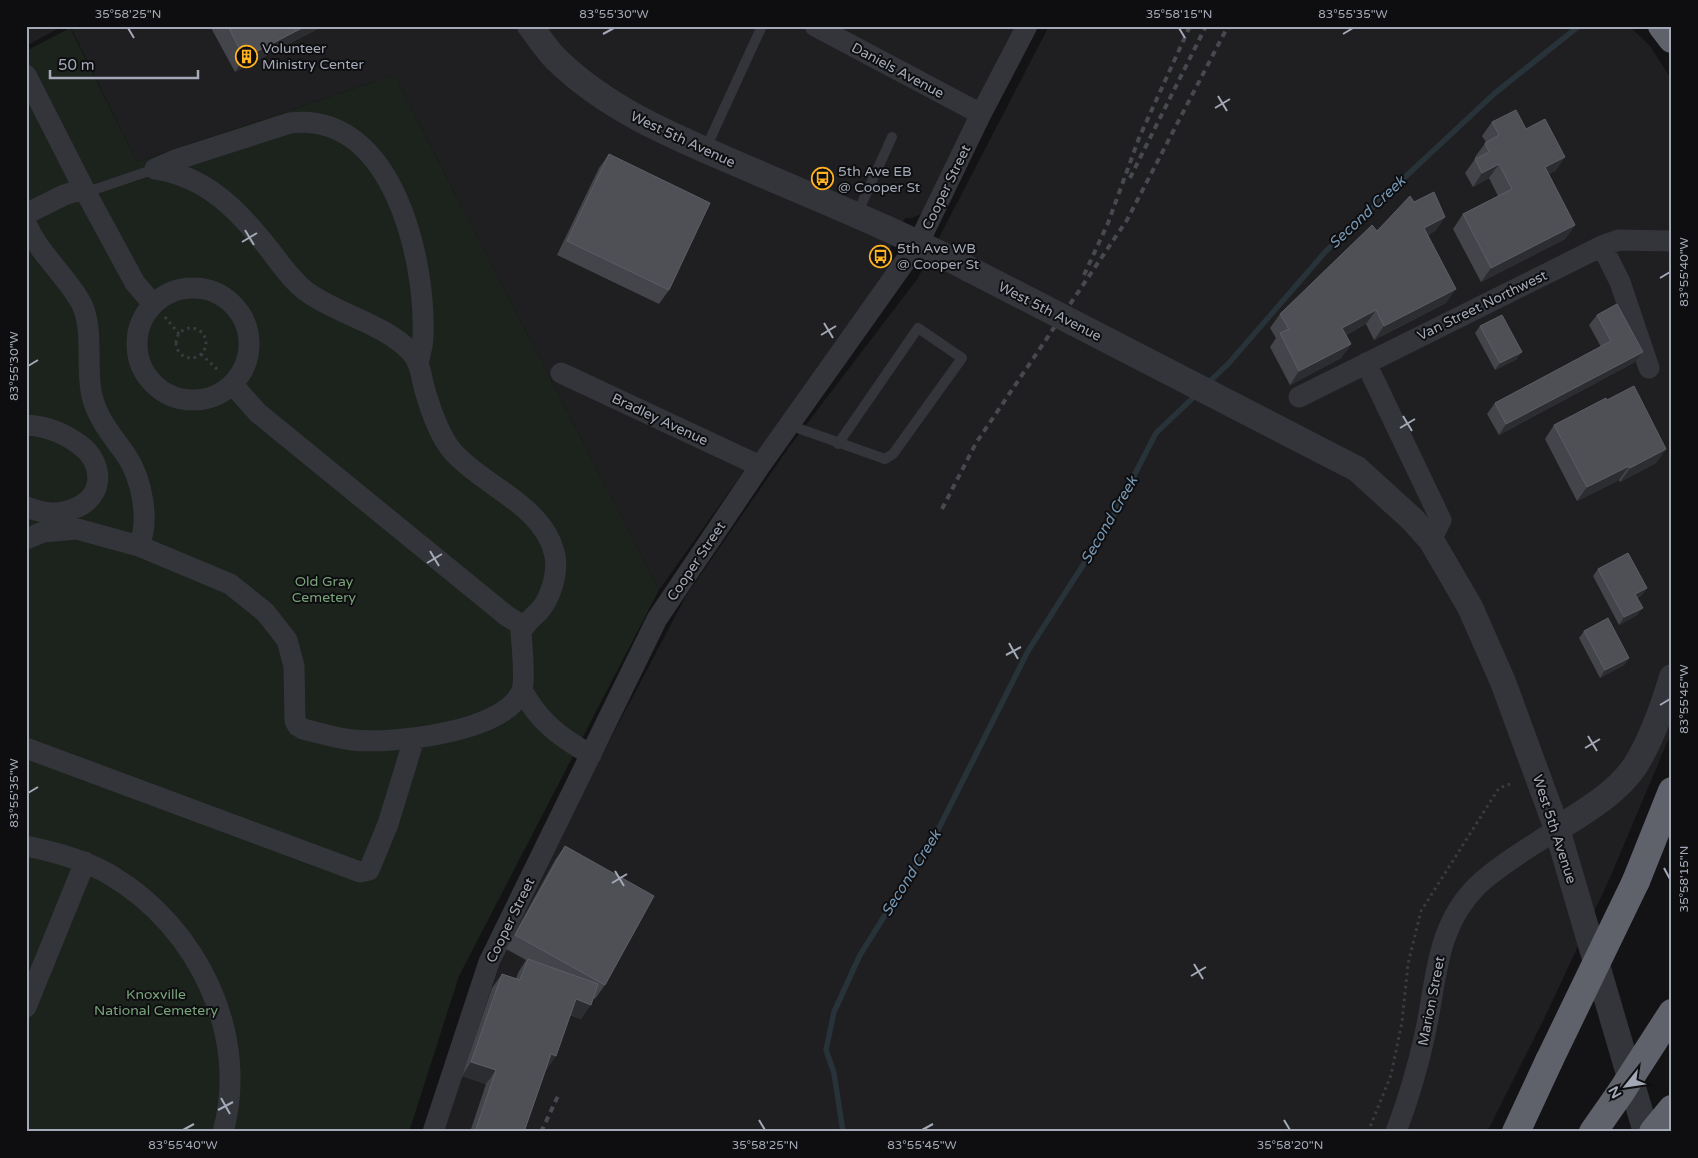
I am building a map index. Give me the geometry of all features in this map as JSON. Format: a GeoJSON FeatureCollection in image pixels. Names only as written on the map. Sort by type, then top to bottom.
{"type":"FeatureCollection","features":[{"type":"Feature","properties":{"kind":"highway"},"geometry":{"type":"LineString","coordinates":[[1662,26],[1672,39]]}},
{"type":"Feature","properties":{"kind":"highway"},"geometry":{"type":"LineString","coordinates":[[1516,1132],[1636,881],[1672,791]]}},
{"type":"Feature","properties":{"kind":"highway"},"geometry":{"type":"LineString","coordinates":[[1593,1132],[1672,1013]]}},
{"type":"Feature","properties":{"kind":"highway"},"geometry":{"type":"LineString","coordinates":[[1621,1092],[1672,1033]]}},
{"type":"Feature","properties":{"kind":"highway"},"geometry":{"type":"LineString","coordinates":[[1653,1132],[1672,1109]]}},
{"type":"Feature","properties":{"kind":"street","name":"West 5th Avenue"},"geometry":{"type":"LineString","coordinates":[[530,26],[555,58],[600,96],[638,118],[705,150],[919,242],[969,270],[1357,469],[1412,519],[1431,540],[1474,616],[1503,682],[1557,829],[1646,1132]]}},
{"type":"Feature","properties":{"kind":"street","name":"Daniels Avenue"},"geometry":{"type":"LineString","coordinates":[[815,26],[981,114]]}},
{"type":"Feature","properties":{"kind":"street","name":"Cooper Street"},"geometry":{"type":"LineString","coordinates":[[433,1132],[489,962],[657,619],[760,466],[919,242],[981,114],[1027,26]]}},
{"type":"Feature","properties":{"kind":"street"},"geometry":{"type":"LineString","coordinates":[[26,75],[84,189],[135,283],[153,304]]}},
{"type":"Feature","properties":{"kind":"street"},"geometry":{"type":"LineString","coordinates":[[155,169],[178,159],[290,123],[303,122],[325,126],[360,144],[386,177],[401,204],[406,219],[416,261],[423,315],[424,339],[418,363]]}},
{"type":"Feature","properties":{"kind":"street"},"geometry":{"type":"LineString","coordinates":[[155,169],[186,176],[219,195],[240,215],[306,291],[385,334],[412,353],[418,363],[425,390],[450,447],[466,464],[528,513],[539,525],[552,548],[556,566],[547,600],[523,626],[521,632],[522,690],[533,708],[553,731],[591,755]]}},
{"type":"Feature","properties":{"kind":"street"},"geometry":{"type":"LineString","coordinates":[[26,214],[64,195],[84,189]]}},
{"type":"Feature","properties":{"kind":"street"},"geometry":{"type":"LineString","coordinates":[[26,223],[38,246],[73,290],[84,310],[92,396],[102,420],[127,456],[145,508],[144,528],[139,546]]}},
{"type":"Feature","properties":{"kind":"street","name":"Van Street Northwest"},"geometry":{"type":"LineString","coordinates":[[1299,398],[1602,246],[1619,240],[1672,241]]}},
{"type":"Feature","properties":{"kind":"street"},"geometry":{"type":"LineString","coordinates":[[1602,246],[1620,282],[1649,368]]}},
{"type":"Feature","properties":{"kind":"street"},"geometry":{"type":"LineString","coordinates":[[185,288],[202,288],[219,294],[234,304],[244,319],[249,336],[249,354],[244,371],[233,385],[219,395],[202,400],[184,400],[168,395],[153,384],[143,370],[137,353],[137,335],[143,318],[153,304],[168,294],[185,288]]}},
{"type":"Feature","properties":{"kind":"street"},"geometry":{"type":"LineString","coordinates":[[1366,363],[1441,520],[1431,540]]}},
{"type":"Feature","properties":{"kind":"street","name":"Bradley Avenue"},"geometry":{"type":"LineString","coordinates":[[561,373],[760,466]]}},
{"type":"Feature","properties":{"kind":"street"},"geometry":{"type":"LineString","coordinates":[[233,385],[266,419],[500,610],[523,626]]}},
{"type":"Feature","properties":{"kind":"street"},"geometry":{"type":"LineString","coordinates":[[26,426],[62,433],[82,446],[95,464],[98,478],[96,490],[91,499],[67,512],[43,532],[26,539]]}},
{"type":"Feature","properties":{"kind":"street"},"geometry":{"type":"LineString","coordinates":[[26,507],[56,523],[139,546],[230,584],[254,602],[275,624],[291,648],[296,680],[295,721],[298,726],[353,740],[389,741],[414,739],[488,719],[516,700],[522,690]]}},
{"type":"Feature","properties":{"kind":"street"},"geometry":{"type":"LineString","coordinates":[[1557,829],[1587,810],[1634,767],[1651,736],[1672,677]]}},
{"type":"Feature","properties":{"kind":"street"},"geometry":{"type":"LineString","coordinates":[[26,748],[360,872],[369,870],[388,824],[414,739]]}},
{"type":"Feature","properties":{"kind":"street","name":"Marion Street"},"geometry":{"type":"LineString","coordinates":[[1396,1132],[1415,1073],[1432,1002],[1436,962],[1446,935],[1460,909],[1477,887],[1500,868],[1557,829]]}},
{"type":"Feature","properties":{"kind":"street"},"geometry":{"type":"LineString","coordinates":[[26,846],[53,851],[85,862],[112,875],[158,911],[189,949],[209,983],[219,1010],[229,1068],[229,1097],[223,1132]]}},
{"type":"Feature","properties":{"kind":"street"},"geometry":{"type":"LineString","coordinates":[[26,1007],[85,862]]}},
{"type":"Feature","properties":{"kind":"lane"},"geometry":{"type":"LineString","coordinates":[[705,150],[762,26]]}},
{"type":"Feature","properties":{"kind":"lane"},"geometry":{"type":"LineString","coordinates":[[856,215],[892,137]]}},
{"type":"Feature","properties":{"kind":"lane"},"geometry":{"type":"LineString","coordinates":[[84,189],[94,190],[155,169]]}},
{"type":"Feature","properties":{"kind":"lane"},"geometry":{"type":"LineString","coordinates":[[789,425],[838,444],[885,459],[893,454],[962,358],[918,328],[838,444]]}},
{"type":"Feature","properties":{"kind":"path"},"geometry":{"type":"LineString","coordinates":[[188,328],[202,332],[206,341],[201,354],[192,358],[183,355],[177,348],[180,334],[188,328]]}},
{"type":"Feature","properties":{"kind":"shaded area"},"geometry":{"type":"Polygon","coordinates":[[[26,26],[63,26],[26,46],[26,26]]]}},
{"type":"Feature","properties":{"kind":"shaded area"},"geometry":{"type":"Polygon","coordinates":[[[70,26],[1022,26],[924,213],[911,218],[905,218],[886,257],[889,268],[659,590],[394,75],[137,162],[70,26]]]}},
{"type":"Feature","properties":{"kind":"shaded area"},"geometry":{"type":"Polygon","coordinates":[[[1049,26],[1629,26],[1650,46],[1672,80],[1672,731],[1609,880],[1544,1019],[1487,1132],[441,1132],[494,971],[604,751],[686,596],[789,447],[918,278],[1049,26]]]}},
{"type":"Feature","properties":{"kind":"green space","name":"Old Gray Cemetery"},"geometry":{"type":"Polygon","coordinates":[[[70,28],[137,162],[394,75],[659,590],[459,976],[409,1132],[26,1132],[26,51],[70,28]]]}},
{"type":"Feature","properties":{"kind":"building"},"geometry":{"type":"Polygon","coordinates":[[[228,26],[306,26],[244,58],[228,26]]]}},
{"type":"Feature","properties":{"kind":"building"},"geometry":{"type":"Polygon","coordinates":[[[1516,110],[1526,129],[1545,119],[1565,157],[1545,167],[1575,225],[1491,268],[1463,214],[1512,189],[1499,164],[1482,173],[1475,159],[1489,152],[1485,143],[1499,135],[1492,122],[1516,110]]]}},
{"type":"Feature","properties":{"kind":"building"},"geometry":{"type":"Polygon","coordinates":[[[609,154],[710,203],[669,290],[567,241],[609,154]]]}},
{"type":"Feature","properties":{"kind":"building"},"geometry":{"type":"Polygon","coordinates":[[[1434,192],[1445,217],[1424,228],[1456,289],[1384,326],[1376,310],[1342,328],[1351,344],[1299,371],[1280,333],[1289,329],[1280,314],[1372,225],[1377,231],[1410,196],[1414,202],[1434,192]]]}},
{"type":"Feature","properties":{"kind":"building"},"geometry":{"type":"Polygon","coordinates":[[[1617,304],[1643,352],[1506,424],[1495,403],[1611,341],[1597,315],[1617,304]]]}},
{"type":"Feature","properties":{"kind":"building"},"geometry":{"type":"Polygon","coordinates":[[[1502,315],[1522,352],[1500,363],[1480,326],[1502,315]]]}},
{"type":"Feature","properties":{"kind":"building"},"geometry":{"type":"Polygon","coordinates":[[[1634,386],[1666,449],[1630,468],[1629,466],[1587,487],[1554,425],[1634,386]]]}},
{"type":"Feature","properties":{"kind":"building"},"geometry":{"type":"Polygon","coordinates":[[[1628,553],[1647,588],[1635,594],[1643,608],[1624,617],[1598,569],[1628,553]]]}},
{"type":"Feature","properties":{"kind":"building"},"geometry":{"type":"Polygon","coordinates":[[[1608,618],[1629,658],[1605,670],[1584,631],[1608,618]]]}},
{"type":"Feature","properties":{"kind":"building"},"geometry":{"type":"Polygon","coordinates":[[[565,846],[654,896],[605,985],[515,935],[565,846]]]}},
{"type":"Feature","properties":{"kind":"building"},"geometry":{"type":"Polygon","coordinates":[[[528,959],[598,984],[591,1005],[576,999],[556,1056],[551,1054],[524,1132],[505,1132],[499,1130],[499,1132],[475,1132],[496,1070],[471,1062],[502,974],[520,980],[528,959]]]}},
{"type":"Feature","properties":{"kind":"waterway","name":"Second Creek"},"geometry":{"type":"LineString","coordinates":[[1207,384],[1229,363],[1326,251],[1495,93],[1579,26]]}},
{"type":"Feature","properties":{"kind":"waterway","name":"Second Creek"},"geometry":{"type":"LineString","coordinates":[[843,1132],[834,1073],[826,1050],[834,1012],[860,955],[936,834],[1028,651],[1108,526],[1156,433],[1197,394]]}},
{"type":"Feature","properties":{"kind":"railway"},"geometry":{"type":"LineString","coordinates":[[1084,275],[1108,223],[1139,138],[1190,26]]}},
{"type":"Feature","properties":{"kind":"railway"},"geometry":{"type":"LineString","coordinates":[[1130,178],[1206,26]]}},
{"type":"Feature","properties":{"kind":"railway"},"geometry":{"type":"LineString","coordinates":[[942,509],[976,443],[1127,220],[1228,26]]}},
{"type":"Feature","properties":{"kind":"railway"},"geometry":{"type":"LineString","coordinates":[[541,1132],[558,1096]]}},
{"type":"Feature","properties":{"kind":"place","name":"Volunteer Ministry Center"},"geometry":{"type":"Point","coordinates":[246,56]}},
{"type":"Feature","properties":{"kind":"place","name":"5th Ave EB @ Cooper St"},"geometry":{"type":"Point","coordinates":[822,179]}},
{"type":"Feature","properties":{"kind":"place","name":"5th Ave WB @ Cooper St"},"geometry":{"type":"Point","coordinates":[881,256]}},
{"type":"Feature","properties":{"kind":"park label","name":"Knoxville National Cemetery"},"geometry":{"type":"Point","coordinates":[156,1002]}}]}
